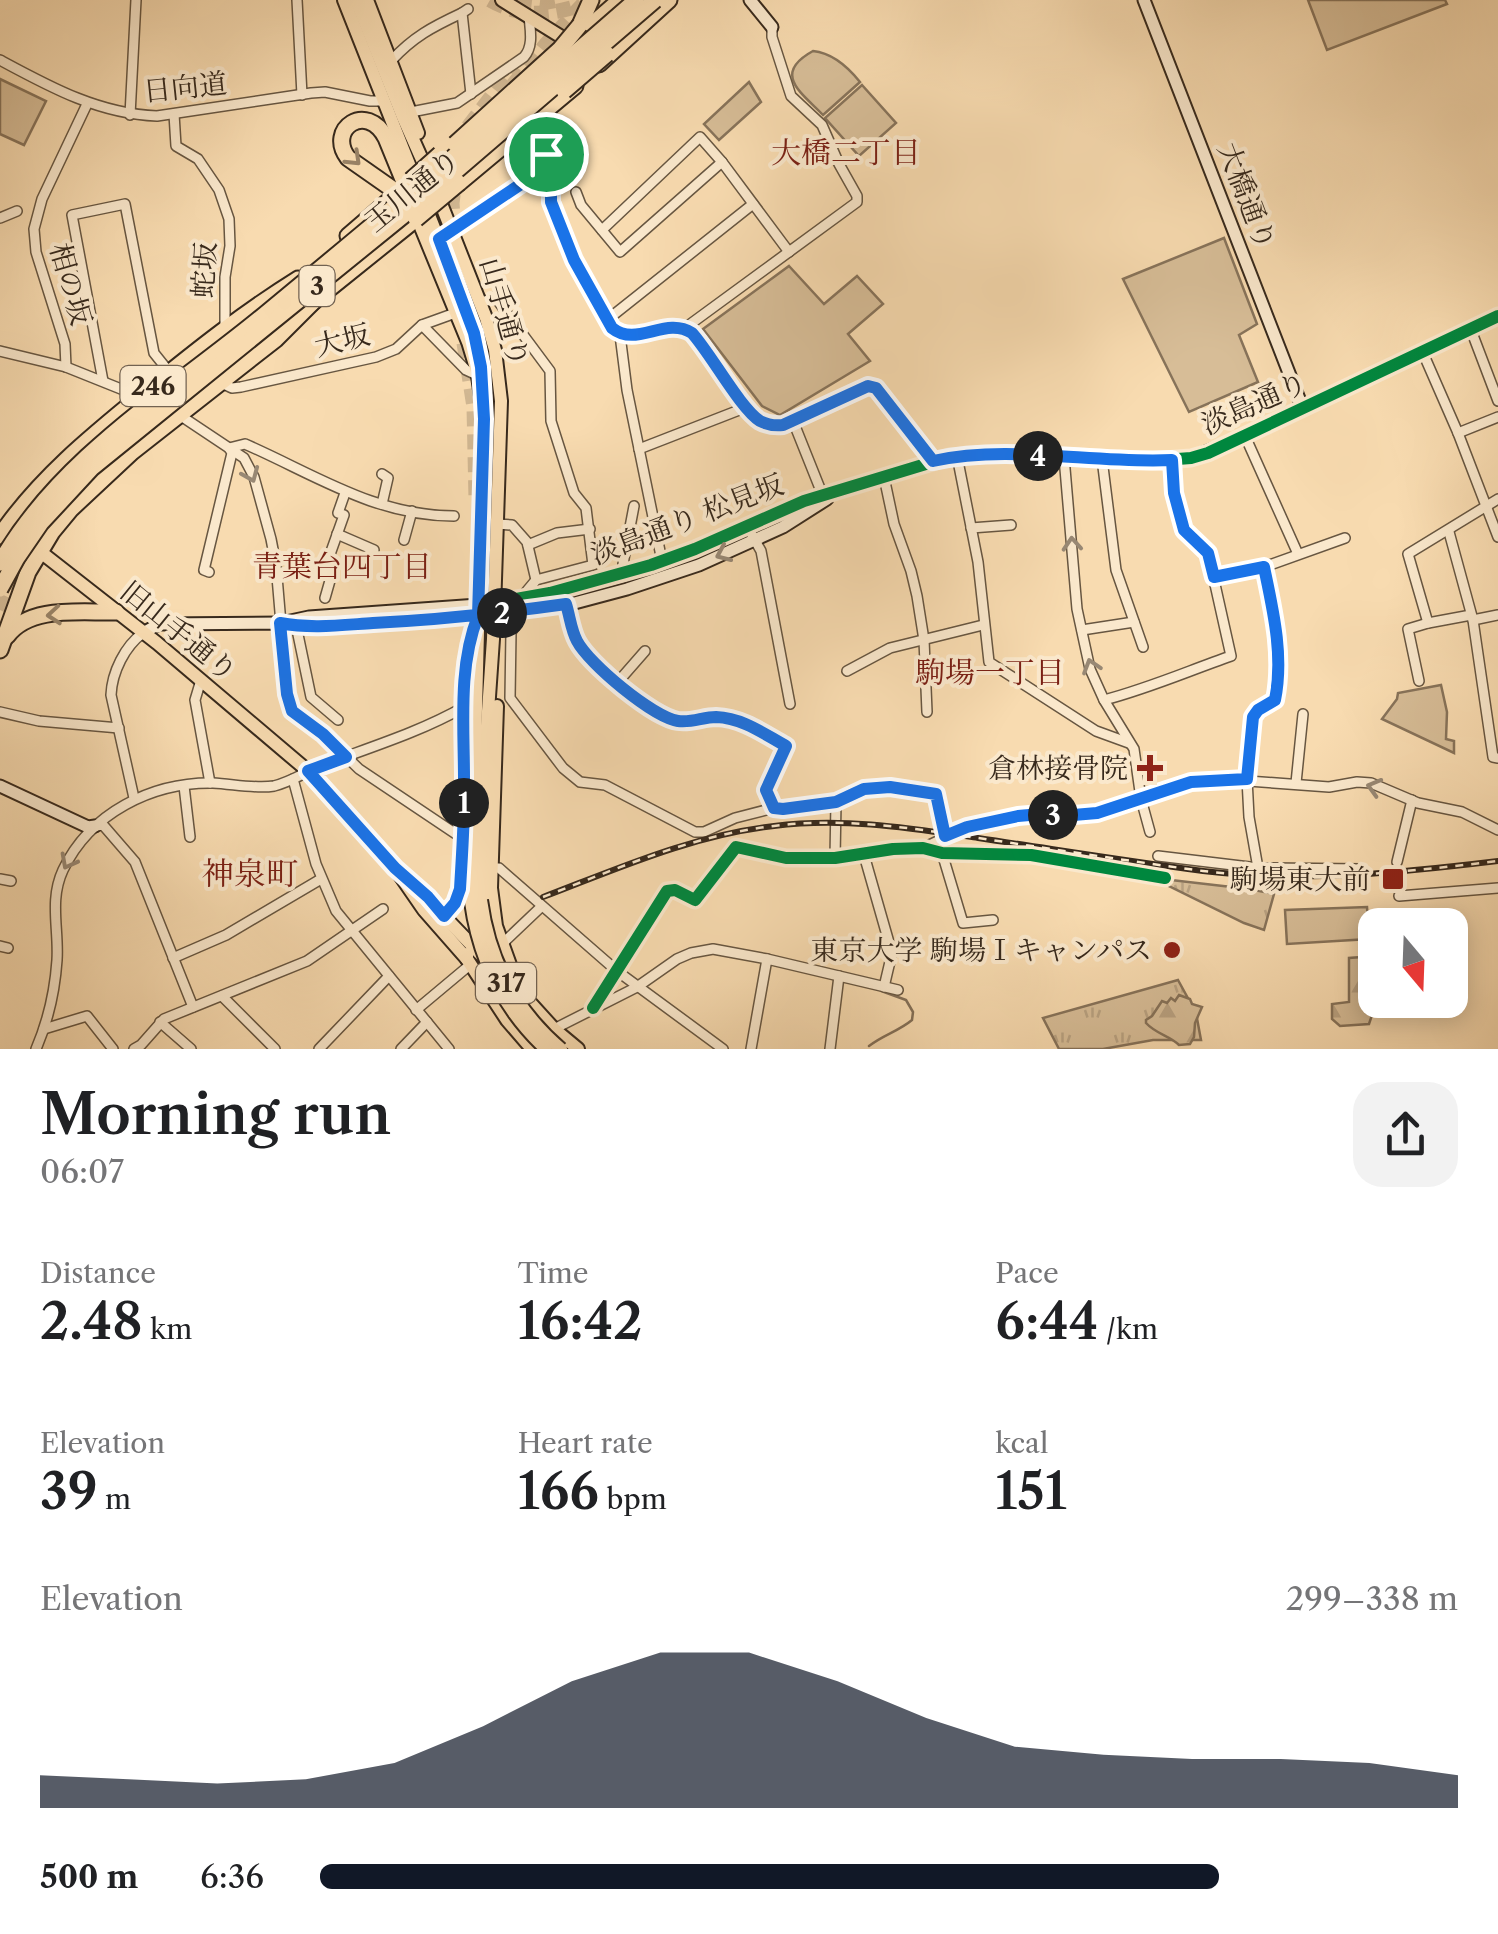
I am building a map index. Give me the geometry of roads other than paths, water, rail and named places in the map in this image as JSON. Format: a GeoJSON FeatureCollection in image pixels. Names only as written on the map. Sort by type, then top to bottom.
{"type":"FeatureCollection","features":[{"type":"Feature","properties":{"kind":"highway"},"geometry":{"type":"LineString","coordinates":[[389,211],[416,181],[567,42],[591,0]]}},
{"type":"Feature","properties":{"kind":"highway","name":"玉川通り"},"geometry":{"type":"LineString","coordinates":[[256,311],[620,0]]}},
{"type":"Feature","properties":{"kind":"highway"},"geometry":{"type":"LineString","coordinates":[[322,282],[386,237],[604,57],[618,39],[633,0]]}},
{"type":"Feature","properties":{"kind":"highway","name":"3"},"geometry":{"type":"LineString","coordinates":[[0,563],[6,530],[48,496],[84,459],[482,134],[633,0]]}},
{"type":"Feature","properties":{"kind":"highway","name":"3"},"geometry":{"type":"LineString","coordinates":[[0,589],[28,540],[73,486],[115,448],[414,207],[655,0]]}},
{"type":"Feature","properties":{"kind":"highway","name":"玉川通り"},"geometry":{"type":"LineString","coordinates":[[272,334],[460,183],[521,142],[669,0]]}},
{"type":"Feature","properties":{"kind":"highway"},"geometry":{"type":"LineString","coordinates":[[398,193],[348,158],[341,140],[345,130],[362,120],[382,130],[462,310],[484,406]]}},
{"type":"Feature","properties":{"kind":"highway","name":"246"},"geometry":{"type":"LineString","coordinates":[[6,530],[58,467],[138,398],[251,308],[298,279]]}},
{"type":"Feature","properties":{"kind":"highway","name":"246"},"geometry":{"type":"LineString","coordinates":[[1,641],[21,588],[58,524],[86,494],[178,414],[276,339],[314,301]]}},
{"type":"Feature","properties":{"kind":"highway","name":"246"},"geometry":{"type":"LineString","coordinates":[[1,641],[20,622],[37,616],[116,612]]}},
{"type":"Feature","properties":{"kind":"main road","name":"山手通り"},"geometry":{"type":"LineString","coordinates":[[344,0],[439,239],[480,356],[484,406],[470,868],[490,945],[509,988],[528,1016],[561,1049]]}},
{"type":"Feature","properties":{"kind":"main road","name":"317"},"geometry":{"type":"LineString","coordinates":[[356,0],[407,114]]}},
{"type":"Feature","properties":{"kind":"main road"},"geometry":{"type":"LineString","coordinates":[[502,0],[560,36],[593,70]]}},
{"type":"Feature","properties":{"kind":"main road"},"geometry":{"type":"LineString","coordinates":[[750,0],[772,27]]}},
{"type":"Feature","properties":{"kind":"main road","name":"大橋通り"},"geometry":{"type":"LineString","coordinates":[[1144,0],[1304,409]]}},
{"type":"Feature","properties":{"kind":"main road"},"geometry":{"type":"LineString","coordinates":[[372,3],[407,114]]}},
{"type":"Feature","properties":{"kind":"main road","name":"山手通り"},"geometry":{"type":"LineString","coordinates":[[407,114],[481,302],[495,350],[500,384],[497,524],[477,933],[493,978],[520,1022],[546,1049]]}},
{"type":"Feature","properties":{"kind":"main road"},"geometry":{"type":"LineString","coordinates":[[439,239],[528,178],[532,167],[521,142]]}},
{"type":"Feature","properties":{"kind":"main road","name":"淡島通り"},"geometry":{"type":"LineString","coordinates":[[839,492],[957,456],[1172,460],[1208,453],[1498,316]]}},
{"type":"Feature","properties":{"kind":"main road","name":"淡島通り 松見坂"},"geometry":{"type":"LineString","coordinates":[[520,605],[662,561],[804,501],[839,492]]}},
{"type":"Feature","properties":{"kind":"main road","name":"淡島通り 松見坂"},"geometry":{"type":"LineString","coordinates":[[493,608],[566,604],[669,576],[784,527],[839,492]]}},
{"type":"Feature","properties":{"kind":"main road","name":"317"},"geometry":{"type":"LineString","coordinates":[[6,530],[40,550]]}},
{"type":"Feature","properties":{"kind":"main road","name":"旧山手通り"},"geometry":{"type":"LineString","coordinates":[[40,550],[308,771],[444,916]]}},
{"type":"Feature","properties":{"kind":"main road"},"geometry":{"type":"LineString","coordinates":[[143,633],[159,624],[382,623],[493,608]]}},
{"type":"Feature","properties":{"kind":"main road","name":"317"},"geometry":{"type":"LineString","coordinates":[[478,610],[469,639],[464,707],[459,894],[443,923],[467,950],[469,962],[525,1047]]}},
{"type":"Feature","properties":{"kind":"main road"},"geometry":{"type":"LineString","coordinates":[[280,623],[309,617],[478,610]]}},
{"type":"Feature","properties":{"kind":"main road","name":"317"},"geometry":{"type":"LineString","coordinates":[[493,639],[498,664],[490,868],[494,916],[514,976],[511,980]]}},
{"type":"Feature","properties":{"kind":"main road"},"geometry":{"type":"LineString","coordinates":[[0,786],[88,827],[95,826]]}},
{"type":"Feature","properties":{"kind":"main road","name":"旧山手通り"},"geometry":{"type":"LineString","coordinates":[[395,868],[424,910],[469,962]]}},
{"type":"Feature","properties":{"kind":"main road","name":"317"},"geometry":{"type":"LineString","coordinates":[[444,916],[578,1049]]}},
{"type":"Feature","properties":{"kind":"main road"},"geometry":{"type":"LineString","coordinates":[[525,1047],[554,1028]]}},
{"type":"Feature","properties":{"kind":"street"},"geometry":{"type":"LineString","coordinates":[[130,115],[136,0]]}},
{"type":"Feature","properties":{"kind":"street"},"geometry":{"type":"LineString","coordinates":[[297,0],[302,94]]}},
{"type":"Feature","properties":{"kind":"street"},"geometry":{"type":"LineString","coordinates":[[391,60],[426,30],[465,11],[471,94]]}},
{"type":"Feature","properties":{"kind":"street"},"geometry":{"type":"LineString","coordinates":[[407,114],[458,103],[529,52],[529,16]]}},
{"type":"Feature","properties":{"kind":"street"},"geometry":{"type":"LineString","coordinates":[[684,328],[857,202],[822,124],[791,96],[772,27]]}},
{"type":"Feature","properties":{"kind":"street","name":"日向道"},"geometry":{"type":"LineString","coordinates":[[0,60],[87,104],[130,115],[174,114],[325,92],[384,101]]}},
{"type":"Feature","properties":{"kind":"street","name":"相の坂"},"geometry":{"type":"LineString","coordinates":[[66,367],[65,344],[36,252],[34,229],[42,199],[87,104]]}},
{"type":"Feature","properties":{"kind":"street","name":"蛇坂"},"geometry":{"type":"LineString","coordinates":[[174,114],[176,146],[198,159],[218,190],[229,219],[224,329]]}},
{"type":"Feature","properties":{"kind":"street"},"geometry":{"type":"LineString","coordinates":[[602,230],[700,137],[790,252]]}},
{"type":"Feature","properties":{"kind":"street"},"geometry":{"type":"LineString","coordinates":[[521,142],[540,147],[546,154],[551,172],[551,202],[574,260],[607,320],[620,334],[638,449],[662,561]]}},
{"type":"Feature","properties":{"kind":"street"},"geometry":{"type":"LineString","coordinates":[[576,192],[620,252],[722,162]]}},
{"type":"Feature","properties":{"kind":"street"},"geometry":{"type":"LineString","coordinates":[[103,381],[72,216],[125,204],[154,353],[170,372]]}},
{"type":"Feature","properties":{"kind":"street"},"geometry":{"type":"LineString","coordinates":[[607,320],[753,204]]}},
{"type":"Feature","properties":{"kind":"street"},"geometry":{"type":"LineString","coordinates":[[0,218],[17,210]]}},
{"type":"Feature","properties":{"kind":"street"},"geometry":{"type":"LineString","coordinates":[[481,302],[496,298],[550,372],[552,421],[574,493],[586,508],[590,528],[594,565],[536,580],[520,605],[518,622],[511,632],[510,698],[572,776],[580,782],[606,785],[695,832],[774,808],[836,802],[864,789],[890,787],[936,794],[945,836]]}},
{"type":"Feature","properties":{"kind":"street","name":"大坂"},"geometry":{"type":"LineString","coordinates":[[220,382],[232,388],[354,364],[396,349],[422,324],[462,310]]}},
{"type":"Feature","properties":{"kind":"street"},"geometry":{"type":"LineString","coordinates":[[422,324],[466,370],[480,377]]}},
{"type":"Feature","properties":{"kind":"street"},"geometry":{"type":"LineString","coordinates":[[620,334],[640,335],[672,326],[684,328],[701,342],[747,407],[770,425],[783,425],[873,386],[933,461]]}},
{"type":"Feature","properties":{"kind":"street"},"geometry":{"type":"LineString","coordinates":[[1471,330],[1498,400]]}},
{"type":"Feature","properties":{"kind":"street"},"geometry":{"type":"LineString","coordinates":[[0,351],[66,367],[138,398]]}},
{"type":"Feature","properties":{"kind":"street"},"geometry":{"type":"LineString","coordinates":[[1423,353],[1498,537]]}},
{"type":"Feature","properties":{"kind":"street"},"geometry":{"type":"LineString","coordinates":[[638,449],[747,407]]}},
{"type":"Feature","properties":{"kind":"street"},"geometry":{"type":"LineString","coordinates":[[178,414],[244,458],[254,477],[272,539],[287,694],[292,711],[359,769],[463,835]]}},
{"type":"Feature","properties":{"kind":"street"},"geometry":{"type":"LineString","coordinates":[[1458,432],[1498,417]]}},
{"type":"Feature","properties":{"kind":"street"},"geometry":{"type":"LineString","coordinates":[[793,421],[823,496]]}},
{"type":"Feature","properties":{"kind":"street"},"geometry":{"type":"LineString","coordinates":[[1245,436],[1298,554]]}},
{"type":"Feature","properties":{"kind":"street"},"geometry":{"type":"LineString","coordinates":[[229,448],[245,444],[345,492],[382,504],[454,516]]}},
{"type":"Feature","properties":{"kind":"street"},"geometry":{"type":"LineString","coordinates":[[209,572],[204,570],[232,453],[229,448]]}},
{"type":"Feature","properties":{"kind":"street"},"geometry":{"type":"LineString","coordinates":[[957,456],[978,562],[990,662],[1096,731],[1131,744]]}},
{"type":"Feature","properties":{"kind":"street"},"geometry":{"type":"LineString","coordinates":[[1064,458],[1077,609],[1090,669],[1134,749],[1150,832]]}},
{"type":"Feature","properties":{"kind":"street"},"geometry":{"type":"LineString","coordinates":[[1102,460],[1116,570],[1143,647]]}},
{"type":"Feature","properties":{"kind":"street"},"geometry":{"type":"LineString","coordinates":[[1104,700],[1145,689],[1231,656],[1208,553],[1184,530],[1174,493],[1172,460]]}},
{"type":"Feature","properties":{"kind":"street"},"geometry":{"type":"LineString","coordinates":[[382,474],[388,478],[382,504]]}},
{"type":"Feature","properties":{"kind":"street"},"geometry":{"type":"LineString","coordinates":[[884,478],[894,524],[911,571],[924,640],[928,712]]}},
{"type":"Feature","properties":{"kind":"street"},"geometry":{"type":"LineString","coordinates":[[325,598],[335,564],[328,560],[344,516],[338,513],[345,492]]}},
{"type":"Feature","properties":{"kind":"street"},"geometry":{"type":"LineString","coordinates":[[1428,623],[1408,554],[1498,500]]}},
{"type":"Feature","properties":{"kind":"street"},"geometry":{"type":"LineString","coordinates":[[625,572],[623,564],[634,506]]}},
{"type":"Feature","properties":{"kind":"street"},"geometry":{"type":"LineString","coordinates":[[404,540],[412,511]]}},
{"type":"Feature","properties":{"kind":"street"},"geometry":{"type":"LineString","coordinates":[[497,524],[512,525],[528,546],[536,580]]}},
{"type":"Feature","properties":{"kind":"street"},"geometry":{"type":"LineString","coordinates":[[972,528],[1012,524]]}},
{"type":"Feature","properties":{"kind":"street"},"geometry":{"type":"LineString","coordinates":[[746,526],[761,552],[790,704]]}},
{"type":"Feature","properties":{"kind":"street"},"geometry":{"type":"LineString","coordinates":[[528,546],[557,533],[590,528]]}},
{"type":"Feature","properties":{"kind":"street"},"geometry":{"type":"LineString","coordinates":[[1449,532],[1472,617],[1493,757],[1498,758]]}},
{"type":"Feature","properties":{"kind":"street"},"geometry":{"type":"LineString","coordinates":[[337,534],[374,550]]}},
{"type":"Feature","properties":{"kind":"street"},"geometry":{"type":"LineString","coordinates":[[1214,577],[1264,567],[1345,538]]}},
{"type":"Feature","properties":{"kind":"street"},"geometry":{"type":"LineString","coordinates":[[1258,868],[1247,779],[1253,717],[1275,700],[1280,668],[1264,567]]}},
{"type":"Feature","properties":{"kind":"street"},"geometry":{"type":"LineString","coordinates":[[566,604],[585,654],[666,718],[686,722],[729,718],[786,746],[766,790],[774,808]]}},
{"type":"Feature","properties":{"kind":"street"},"geometry":{"type":"LineString","coordinates":[[1419,681],[1408,629],[1498,615]]}},
{"type":"Feature","properties":{"kind":"street"},"geometry":{"type":"LineString","coordinates":[[1082,630],[1134,622]]}},
{"type":"Feature","properties":{"kind":"street"},"geometry":{"type":"LineString","coordinates":[[847,671],[890,648],[984,625]]}},
{"type":"Feature","properties":{"kind":"street"},"geometry":{"type":"LineString","coordinates":[[296,626],[311,697],[338,720]]}},
{"type":"Feature","properties":{"kind":"street"},"geometry":{"type":"LineString","coordinates":[[134,798],[112,686],[131,642],[143,633]]}},
{"type":"Feature","properties":{"kind":"street"},"geometry":{"type":"LineString","coordinates":[[617,683],[645,651]]}},
{"type":"Feature","properties":{"kind":"street"},"geometry":{"type":"LineString","coordinates":[[201,680],[195,694],[210,783]]}},
{"type":"Feature","properties":{"kind":"street"},"geometry":{"type":"LineString","coordinates":[[36,1049],[44,1029],[57,959],[56,888],[68,860],[95,826],[134,798],[158,789],[210,783],[267,786],[434,724],[464,707]]}},
{"type":"Feature","properties":{"kind":"street"},"geometry":{"type":"LineString","coordinates":[[0,712],[39,721],[119,728]]}},
{"type":"Feature","properties":{"kind":"street"},"geometry":{"type":"LineString","coordinates":[[1296,783],[1303,714]]}},
{"type":"Feature","properties":{"kind":"street"},"geometry":{"type":"LineString","coordinates":[[293,778],[321,878],[336,911],[449,1049]]}},
{"type":"Feature","properties":{"kind":"street"},"geometry":{"type":"LineString","coordinates":[[923,848],[945,836],[992,821],[1041,814],[1097,813],[1191,782],[1247,779],[1329,787],[1371,783],[1412,800],[1462,812],[1498,830]]}},
{"type":"Feature","properties":{"kind":"street"},"geometry":{"type":"LineString","coordinates":[[184,786],[190,837]]}},
{"type":"Feature","properties":{"kind":"street"},"geometry":{"type":"LineString","coordinates":[[1397,862],[1412,800]]}},
{"type":"Feature","properties":{"kind":"street"},"geometry":{"type":"LineString","coordinates":[[835,858],[836,802]]}},
{"type":"Feature","properties":{"kind":"street"},"geometry":{"type":"LineString","coordinates":[[95,826],[102,825],[135,862],[192,1007]]}},
{"type":"Feature","properties":{"kind":"street"},"geometry":{"type":"LineString","coordinates":[[593,1008],[667,891],[674,890],[695,900],[736,848],[786,858],[835,858],[923,848],[1031,855],[1166,878]]}},
{"type":"Feature","properties":{"kind":"street"},"geometry":{"type":"LineString","coordinates":[[942,852],[963,923],[994,920]]}},
{"type":"Feature","properties":{"kind":"street"},"geometry":{"type":"LineString","coordinates":[[864,855],[892,953],[884,987]]}},
{"type":"Feature","properties":{"kind":"street"},"geometry":{"type":"LineString","coordinates":[[1158,856],[1258,868],[1361,869]]}},
{"type":"Feature","properties":{"kind":"street"},"geometry":{"type":"LineString","coordinates":[[490,868],[499,868],[617,971],[723,1049]]}},
{"type":"Feature","properties":{"kind":"street"},"geometry":{"type":"LineString","coordinates":[[173,958],[244,925],[321,878]]}},
{"type":"Feature","properties":{"kind":"street"},"geometry":{"type":"LineString","coordinates":[[0,879],[12,881]]}},
{"type":"Feature","properties":{"kind":"street"},"geometry":{"type":"LineString","coordinates":[[1399,896],[1498,888]]}},
{"type":"Feature","properties":{"kind":"street"},"geometry":{"type":"LineString","coordinates":[[502,945],[542,906]]}},
{"type":"Feature","properties":{"kind":"street"},"geometry":{"type":"LineString","coordinates":[[134,1049],[160,1022],[307,961],[383,909]]}},
{"type":"Feature","properties":{"kind":"street"},"geometry":{"type":"LineString","coordinates":[[554,1028],[637,987],[677,959],[702,950],[724,950],[898,990]]}},
{"type":"Feature","properties":{"kind":"street"},"geometry":{"type":"LineString","coordinates":[[751,1049],[767,959]]}},
{"type":"Feature","properties":{"kind":"street"},"geometry":{"type":"LineString","coordinates":[[416,1010],[469,962]]}},
{"type":"Feature","properties":{"kind":"street"},"geometry":{"type":"LineString","coordinates":[[319,1049],[389,976]]}},
{"type":"Feature","properties":{"kind":"street"},"geometry":{"type":"LineString","coordinates":[[830,1049],[839,976]]}},
{"type":"Feature","properties":{"kind":"street"},"geometry":{"type":"LineString","coordinates":[[222,996],[274,1049]]}},
{"type":"Feature","properties":{"kind":"street"},"geometry":{"type":"LineString","coordinates":[[44,1029],[86,1016],[113,1049]]}},
{"type":"Feature","properties":{"kind":"street"},"geometry":{"type":"LineString","coordinates":[[160,1022],[191,1049]]}},
{"type":"Feature","properties":{"kind":"street"},"geometry":{"type":"LineString","coordinates":[[401,1049],[427,1022]]}},
{"type":"Feature","properties":{"kind":"waterway"},"geometry":{"type":"LineString","coordinates":[[869,1046],[912,1020],[913,1012],[906,1000],[884,992]]}},
{"type":"Feature","properties":{"kind":"tunnel"},"geometry":{"type":"LineString","coordinates":[[490,0],[512,10],[533,13],[578,6]]}},
{"type":"Feature","properties":{"kind":"tunnel"},"geometry":{"type":"LineString","coordinates":[[517,0],[558,0]]}},
{"type":"Feature","properties":{"kind":"tunnel"},"geometry":{"type":"LineString","coordinates":[[513,85],[587,0]]}},
{"type":"Feature","properties":{"kind":"tunnel"},"geometry":{"type":"LineString","coordinates":[[468,127],[515,66]]}},
{"type":"Feature","properties":{"kind":"tunnel"},"geometry":{"type":"LineString","coordinates":[[454,232],[455,181]]}},
{"type":"Feature","properties":{"kind":"tunnel"},"geometry":{"type":"LineString","coordinates":[[428,194],[455,266]]}},
{"type":"Feature","properties":{"kind":"tunnel"},"geometry":{"type":"LineString","coordinates":[[471,293],[487,355],[494,432]]}},
{"type":"Feature","properties":{"kind":"tunnel"},"geometry":{"type":"LineString","coordinates":[[464,343],[474,407],[476,499]]}},
{"type":"Feature","properties":{"kind":"tunnel"},"geometry":{"type":"LineString","coordinates":[[484,591],[490,469],[488,424]]}},
{"type":"Feature","properties":{"kind":"tunnel"},"geometry":{"type":"LineString","coordinates":[[0,610],[41,537]]}},
{"type":"Feature","properties":{"kind":"railway"},"geometry":{"type":"LineString","coordinates":[[543,897],[685,845],[744,830],[800,824],[902,827],[1241,875],[1351,875],[1498,861]]}},
{"type":"Feature","properties":{"kind":"place","name":"倉林接骨院"},"geometry":{"type":"Point","coordinates":[1150,768]}},
{"type":"Feature","properties":{"kind":"place","name":"駒場東大前"},"geometry":{"type":"Point","coordinates":[1393,879]}},
{"type":"Feature","properties":{"kind":"place","name":"東京大学 駒場Ⅰキャンパス"},"geometry":{"type":"Point","coordinates":[1172,950]}},
{"type":"Feature","properties":{"kind":"district","name":"大橋二丁目"},"geometry":{"type":"Point","coordinates":[846,153]}},
{"type":"Feature","properties":{"kind":"district","name":"青葉台四丁目"},"geometry":{"type":"Point","coordinates":[342,567]}},
{"type":"Feature","properties":{"kind":"district","name":"駒場一丁目"},"geometry":{"type":"Point","coordinates":[990,673]}},
{"type":"Feature","properties":{"kind":"district","name":"神泉町"},"geometry":{"type":"Point","coordinates":[250,874]}}]}
